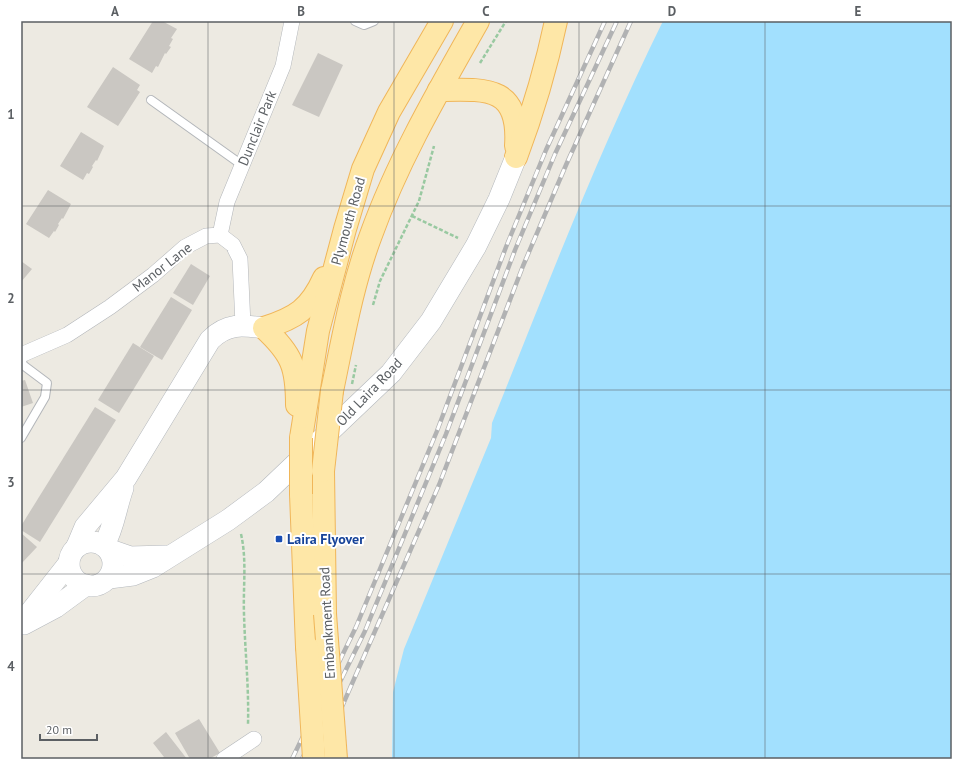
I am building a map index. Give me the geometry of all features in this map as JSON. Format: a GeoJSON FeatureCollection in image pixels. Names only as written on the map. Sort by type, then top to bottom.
{"type":"FeatureCollection","features":[{"type":"Feature","properties":{"kind":"main road","name":"Plymouth Road"},"geometry":{"type":"LineString","coordinates":[[302,435],[318,331],[345,229],[363,169],[389,112],[442,21]]}},
{"type":"Feature","properties":{"kind":"main road","name":"Plymouth Road"},"geometry":{"type":"LineString","coordinates":[[332,391],[354,292],[370,235],[404,156],[478,21]]}},
{"type":"Feature","properties":{"kind":"main road"},"geometry":{"type":"LineString","coordinates":[[516,157],[544,73],[556,21]]}},
{"type":"Feature","properties":{"kind":"main road"},"geometry":{"type":"LineString","coordinates":[[439,90],[467,90],[498,94],[512,109],[517,127],[516,157]]}},
{"type":"Feature","properties":{"kind":"main road","name":"Old Laira Road"},"geometry":{"type":"LineString","coordinates":[[109,578],[133,575],[154,567],[236,515],[266,492],[391,374],[431,321],[476,246],[499,199],[516,157]]}},
{"type":"Feature","properties":{"kind":"main road"},"geometry":{"type":"LineString","coordinates":[[21,625],[73,555],[85,527],[126,478],[204,347],[217,333],[223,329],[231,326],[242,325],[264,328],[288,321],[309,305],[322,281],[345,229]]}},
{"type":"Feature","properties":{"kind":"main road"},"geometry":{"type":"LineString","coordinates":[[264,328],[280,343],[291,359],[297,381],[296,414],[302,435]]}},
{"type":"Feature","properties":{"kind":"main road","name":"Embankment Road"},"geometry":{"type":"LineString","coordinates":[[332,391],[323,472],[325,614],[336,759]]}},
{"type":"Feature","properties":{"kind":"main road","name":"Embankment Road"},"geometry":{"type":"LineString","coordinates":[[302,435],[301,494],[307,647],[314,759]]}},
{"type":"Feature","properties":{"kind":"main road"},"geometry":{"type":"LineString","coordinates":[[73,555],[74,577],[86,585],[99,585],[109,578],[114,564],[107,548],[115,511],[126,478]]}},
{"type":"Feature","properties":{"kind":"main road"},"geometry":{"type":"LineString","coordinates":[[73,555],[90,541],[107,548]]}},
{"type":"Feature","properties":{"kind":"main road","name":"Old Laira Road"},"geometry":{"type":"LineString","coordinates":[[107,548],[130,558],[173,555]]}},
{"type":"Feature","properties":{"kind":"main road"},"geometry":{"type":"LineString","coordinates":[[21,625],[56,607],[86,585]]}},
{"type":"Feature","properties":{"kind":"street","name":"Dunclair Park"},"geometry":{"type":"LineString","coordinates":[[220,235],[228,202],[283,66],[292,21]]}},
{"type":"Feature","properties":{"kind":"street"},"geometry":{"type":"LineString","coordinates":[[220,235],[233,245],[240,259],[242,325]]}},
{"type":"Feature","properties":{"kind":"street","name":"Manor Lane"},"geometry":{"type":"LineString","coordinates":[[21,356],[67,335],[110,308],[153,275],[185,247],[206,236],[220,235]]}},
{"type":"Feature","properties":{"kind":"street"},"geometry":{"type":"LineString","coordinates":[[224,759],[251,741]]}},
{"type":"Feature","properties":{"kind":"lane"},"geometry":{"type":"LineString","coordinates":[[355,21],[364,26],[374,21]]}},
{"type":"Feature","properties":{"kind":"lane"},"geometry":{"type":"LineString","coordinates":[[151,100],[242,165]]}},
{"type":"Feature","properties":{"kind":"lane"},"geometry":{"type":"LineString","coordinates":[[21,356],[23,365],[38,374],[47,383],[45,397],[21,438]]}},
{"type":"Feature","properties":{"kind":"path"},"geometry":{"type":"LineString","coordinates":[[467,90],[476,69],[506,21]]}},
{"type":"Feature","properties":{"kind":"path"},"geometry":{"type":"LineString","coordinates":[[371,312],[380,281],[419,201],[435,144]]}},
{"type":"Feature","properties":{"kind":"path"},"geometry":{"type":"LineString","coordinates":[[412,216],[476,246]]}},
{"type":"Feature","properties":{"kind":"path"},"geometry":{"type":"LineString","coordinates":[[356,365],[358,357]]}},
{"type":"Feature","properties":{"kind":"path"},"geometry":{"type":"LineString","coordinates":[[236,515],[245,554],[244,612],[251,741]]}},
{"type":"Feature","properties":{"kind":"water"},"geometry":{"type":"Polygon","coordinates":[[[663,21],[952,21],[952,759],[392,759],[393,692],[404,649],[491,438],[492,423],[574,220],[639,70],[663,21]]]}},
{"type":"Feature","properties":{"kind":"building"},"geometry":{"type":"Polygon","coordinates":[[[153,21],[162,21],[177,29],[171,38],[173,39],[169,46],[171,47],[166,54],[165,53],[158,67],[156,66],[152,73],[129,59],[153,21]]]}},
{"type":"Feature","properties":{"kind":"building"},"geometry":{"type":"Polygon","coordinates":[[[318,53],[343,65],[319,117],[292,105],[318,53]]]}},
{"type":"Feature","properties":{"kind":"building"},"geometry":{"type":"Polygon","coordinates":[[[113,67],[140,85],[137,90],[140,92],[118,126],[87,107],[113,67]]]}},
{"type":"Feature","properties":{"kind":"building"},"geometry":{"type":"Polygon","coordinates":[[[81,132],[104,146],[89,174],[87,173],[83,180],[60,166],[81,132]]]}},
{"type":"Feature","properties":{"kind":"building"},"geometry":{"type":"Polygon","coordinates":[[[48,190],[71,204],[63,219],[62,218],[58,224],[59,225],[55,232],[54,231],[49,238],[26,224],[48,190]]]}},
{"type":"Feature","properties":{"kind":"building"},"geometry":{"type":"Polygon","coordinates":[[[21,261],[32,269],[21,282],[21,261]]]}},
{"type":"Feature","properties":{"kind":"building"},"geometry":{"type":"Polygon","coordinates":[[[191,264],[210,276],[193,305],[173,293],[191,264]]]}},
{"type":"Feature","properties":{"kind":"building"},"geometry":{"type":"Polygon","coordinates":[[[171,297],[192,310],[162,360],[140,347],[171,297]]]}},
{"type":"Feature","properties":{"kind":"building"},"geometry":{"type":"Polygon","coordinates":[[[133,343],[154,356],[119,413],[98,400],[133,343]]]}},
{"type":"Feature","properties":{"kind":"building"},"geometry":{"type":"Polygon","coordinates":[[[25,380],[33,403],[21,407],[21,381],[25,380]]]}},
{"type":"Feature","properties":{"kind":"building"},"geometry":{"type":"Polygon","coordinates":[[[95,407],[116,420],[40,542],[21,530],[21,526],[95,407]]]}},
{"type":"Feature","properties":{"kind":"building"},"geometry":{"type":"Polygon","coordinates":[[[21,533],[37,547],[21,564],[21,533]]]}},
{"type":"Feature","properties":{"kind":"building"},"geometry":{"type":"Polygon","coordinates":[[[199,719],[220,753],[209,759],[190,759],[175,733],[199,719]]]}},
{"type":"Feature","properties":{"kind":"building"},"geometry":{"type":"Polygon","coordinates":[[[166,732],[187,759],[161,759],[164,757],[153,743],[166,732]]]}},
{"type":"Feature","properties":{"kind":"railway"},"geometry":{"type":"LineString","coordinates":[[292,759],[356,627],[437,431],[506,247],[546,150],[605,21]]}},
{"type":"Feature","properties":{"kind":"railway"},"geometry":{"type":"LineString","coordinates":[[302,759],[365,631],[446,434],[515,250],[555,154],[617,21]]}},
{"type":"Feature","properties":{"kind":"railway"},"geometry":{"type":"LineString","coordinates":[[319,759],[439,485],[523,266],[566,165],[631,21]]}},
{"type":"Feature","properties":{"kind":"place","name":"Laira Flyover"},"geometry":{"type":"Point","coordinates":[279,539]}}]}
